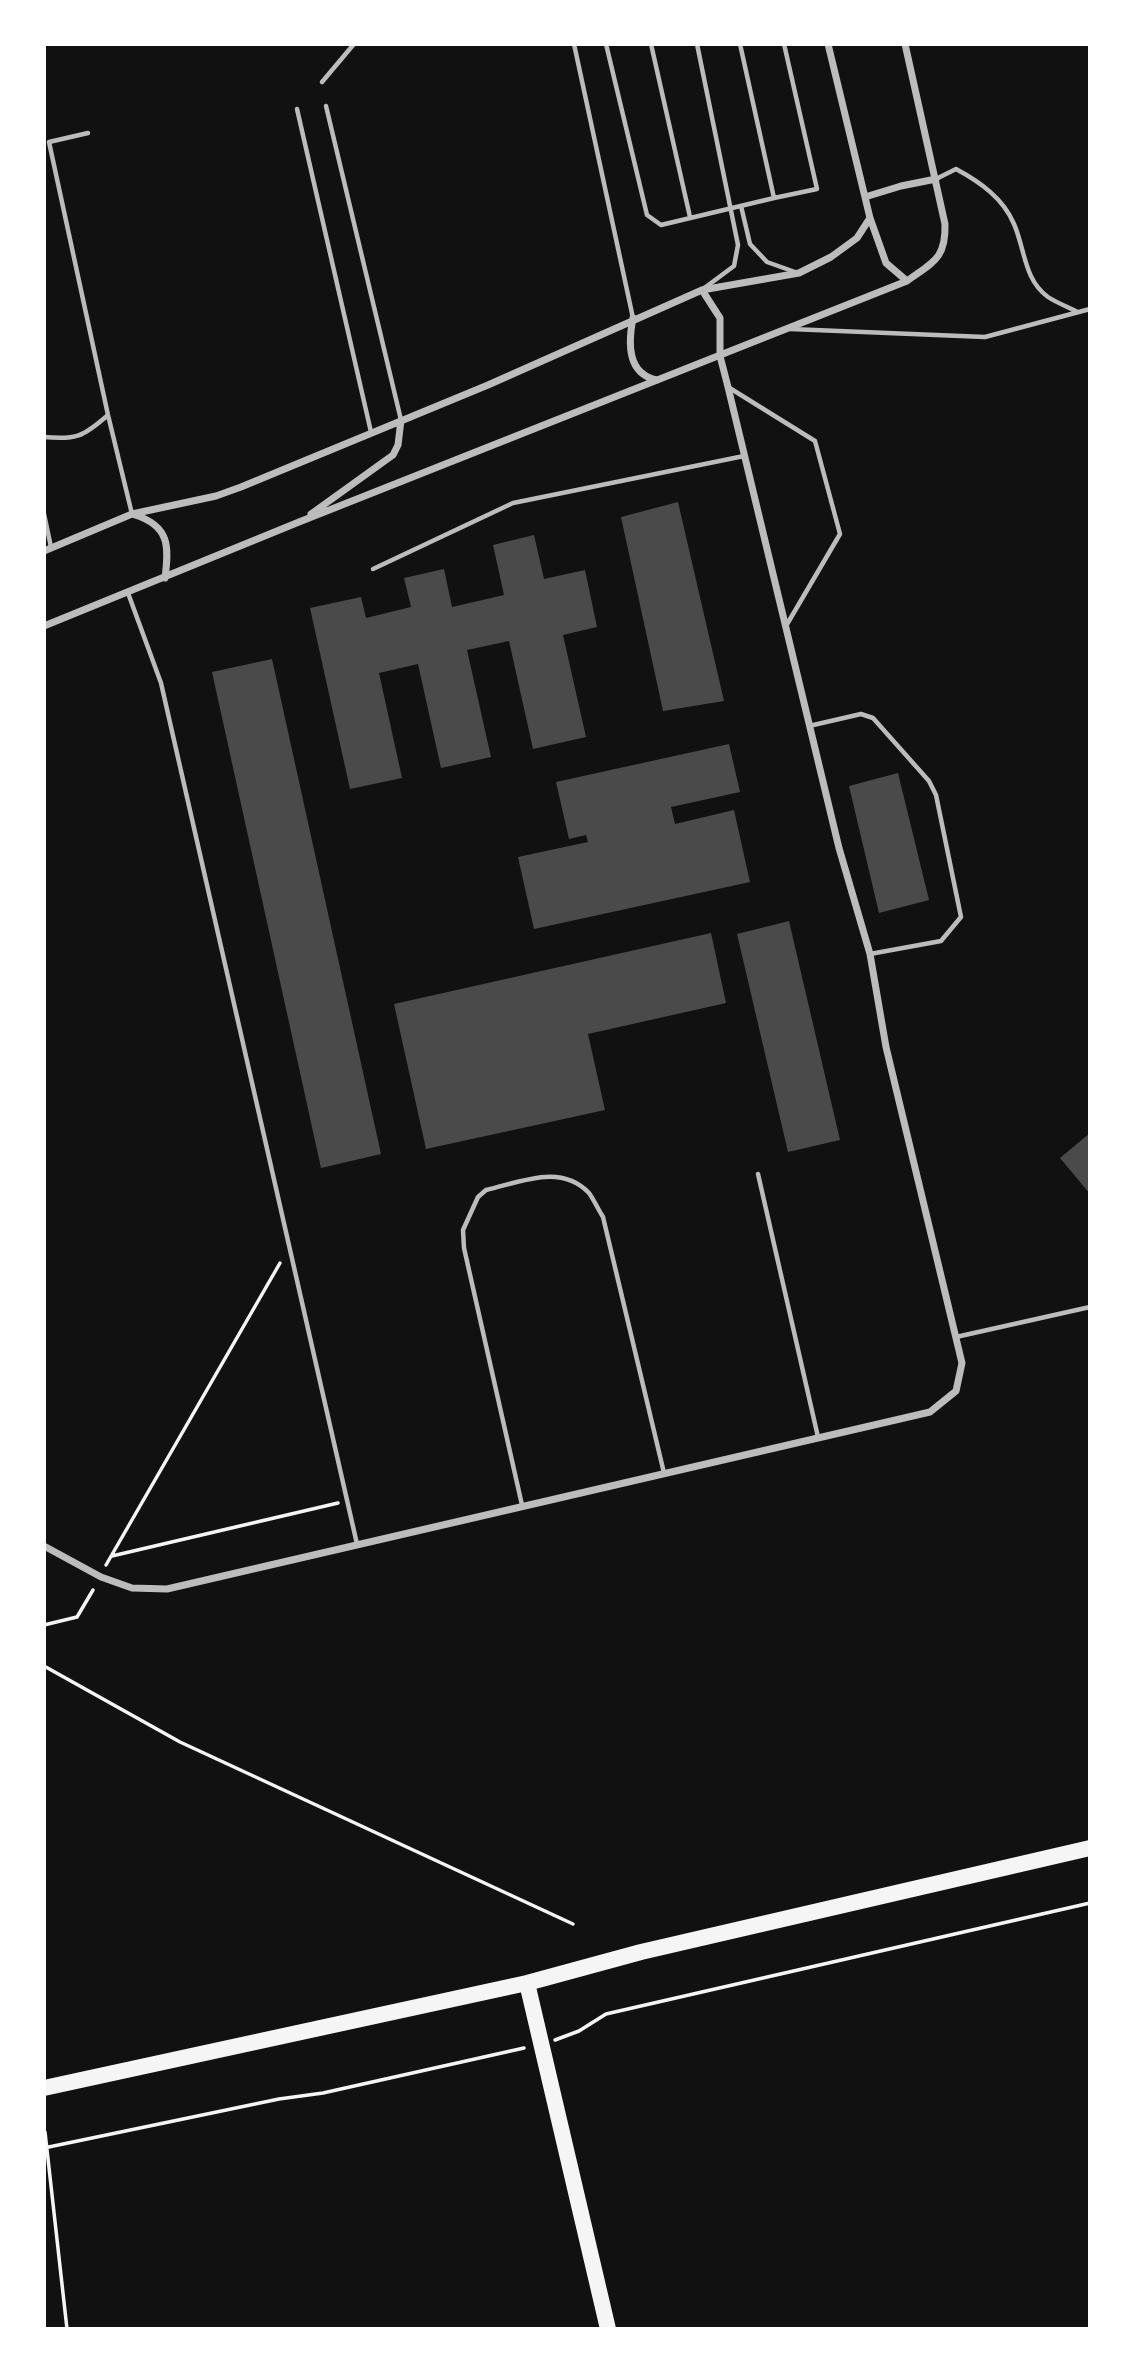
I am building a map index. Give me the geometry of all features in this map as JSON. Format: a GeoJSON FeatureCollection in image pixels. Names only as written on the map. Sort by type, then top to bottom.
{"type":"FeatureCollection","features":[{"type":"Feature","properties":{"kind":"highway"},"geometry":{"type":"LineString","coordinates":[[44,2088],[527,1983],[641,1952],[1090,1848]]}},
{"type":"Feature","properties":{"kind":"highway"},"geometry":{"type":"LineString","coordinates":[[527,1983],[608,2329]]}},
{"type":"Feature","properties":{"kind":"street"},"geometry":{"type":"LineString","coordinates":[[828,44],[870,218],[886,263],[907,281]]}},
{"type":"Feature","properties":{"kind":"street"},"geometry":{"type":"LineString","coordinates":[[44,626],[907,281],[936,259],[946,243],[946,225],[905,44]]}},
{"type":"Feature","properties":{"kind":"street"},"geometry":{"type":"LineString","coordinates":[[865,197],[936,179]]}},
{"type":"Feature","properties":{"kind":"street"},"geometry":{"type":"LineString","coordinates":[[48,549],[132,514],[216,496],[488,385],[702,290],[799,273],[831,257],[857,238],[870,218]]}},
{"type":"Feature","properties":{"kind":"street"},"geometry":{"type":"LineString","coordinates":[[44,1546],[101,1577],[132,1588],[167,1589],[930,1412],[956,1391],[962,1363],[886,1047],[870,954],[839,848],[720,356],[720,318],[702,290]]}},
{"type":"Feature","properties":{"kind":"street"},"geometry":{"type":"LineString","coordinates":[[634,318],[630,334],[634,363],[640,373],[658,381]]}},
{"type":"Feature","properties":{"kind":"street"},"geometry":{"type":"LineString","coordinates":[[299,522],[393,455],[398,444],[401,420]]}},
{"type":"Feature","properties":{"kind":"street"},"geometry":{"type":"LineString","coordinates":[[132,514],[149,519],[159,528],[166,540],[169,552],[165,578]]}},
{"type":"Feature","properties":{"kind":"lane"},"geometry":{"type":"LineString","coordinates":[[322,82],[354,44]]}},
{"type":"Feature","properties":{"kind":"lane"},"geometry":{"type":"LineString","coordinates":[[574,44],[634,318]]}},
{"type":"Feature","properties":{"kind":"lane"},"geometry":{"type":"LineString","coordinates":[[606,44],[647,215],[661,225],[817,188],[784,44]]}},
{"type":"Feature","properties":{"kind":"lane"},"geometry":{"type":"LineString","coordinates":[[651,44],[690,217]]}},
{"type":"Feature","properties":{"kind":"lane"},"geometry":{"type":"LineString","coordinates":[[696,44],[738,245],[734,266],[702,290]]}},
{"type":"Feature","properties":{"kind":"lane"},"geometry":{"type":"LineString","coordinates":[[740,44],[774,198]]}},
{"type":"Feature","properties":{"kind":"lane"},"geometry":{"type":"LineString","coordinates":[[326,106],[401,420]]}},
{"type":"Feature","properties":{"kind":"lane"},"geometry":{"type":"LineString","coordinates":[[297,109],[371,432]]}},
{"type":"Feature","properties":{"kind":"lane"},"geometry":{"type":"LineString","coordinates":[[88,133],[49,142],[132,514]]}},
{"type":"Feature","properties":{"kind":"lane"},"geometry":{"type":"LineString","coordinates":[[936,179],[956,169],[982,183],[1001,202],[1014,223],[1029,274],[1047,297],[1079,312]]}},
{"type":"Feature","properties":{"kind":"lane"},"geometry":{"type":"LineString","coordinates":[[741,206],[750,243],[768,262],[799,273]]}},
{"type":"Feature","properties":{"kind":"lane"},"geometry":{"type":"LineString","coordinates":[[786,329],[985,337],[1090,309]]}},
{"type":"Feature","properties":{"kind":"lane"},"geometry":{"type":"LineString","coordinates":[[728,387],[815,441],[840,534],[785,626]]}},
{"type":"Feature","properties":{"kind":"lane"},"geometry":{"type":"LineString","coordinates":[[44,437],[69,440],[90,431],[108,415]]}},
{"type":"Feature","properties":{"kind":"lane"},"geometry":{"type":"LineString","coordinates":[[373,569],[513,503],[744,456]]}},
{"type":"Feature","properties":{"kind":"lane"},"geometry":{"type":"LineString","coordinates":[[44,513],[48,549]]}},
{"type":"Feature","properties":{"kind":"lane"},"geometry":{"type":"LineString","coordinates":[[128,593],[161,683],[357,1544]]}},
{"type":"Feature","properties":{"kind":"lane"},"geometry":{"type":"LineString","coordinates":[[809,726],[861,714],[873,718],[929,782],[936,795],[961,917],[941,941],[870,954]]}},
{"type":"Feature","properties":{"kind":"lane"},"geometry":{"type":"LineString","coordinates":[[758,1174],[818,1437]]}},
{"type":"Feature","properties":{"kind":"lane"},"geometry":{"type":"LineString","coordinates":[[522,1505],[464,1248],[463,1230],[478,1197],[486,1190],[554,1175],[571,1180],[589,1194],[603,1217],[664,1473]]}},
{"type":"Feature","properties":{"kind":"lane"},"geometry":{"type":"LineString","coordinates":[[956,1337],[1090,1307]]}},
{"type":"Feature","properties":{"kind":"path"},"geometry":{"type":"LineString","coordinates":[[106,1566],[281,1263]]}},
{"type":"Feature","properties":{"kind":"path"},"geometry":{"type":"LineString","coordinates":[[112,1556],[348,1501]]}},
{"type":"Feature","properties":{"kind":"path"},"geometry":{"type":"LineString","coordinates":[[44,1625],[77,1617],[93,1590]]}},
{"type":"Feature","properties":{"kind":"path"},"geometry":{"type":"LineString","coordinates":[[44,1666],[180,1742],[573,1924]]}},
{"type":"Feature","properties":{"kind":"path"},"geometry":{"type":"LineString","coordinates":[[46,2148],[279,2099],[323,2093],[565,2038],[606,2014],[1090,1903]]}},
{"type":"Feature","properties":{"kind":"path"},"geometry":{"type":"LineString","coordinates":[[45,2132],[67,2329]]}},
{"type":"Feature","properties":{"kind":"building"},"geometry":{"type":"Polygon","coordinates":[[[678,502],[724,701],[663,711],[621,517],[678,502]]]}},
{"type":"Feature","properties":{"kind":"building"},"geometry":{"type":"Polygon","coordinates":[[[534,535],[544,579],[585,570],[597,627],[563,635],[586,737],[533,749],[509,641],[467,650],[491,757],[441,768],[418,664],[379,673],[402,778],[350,789],[310,608],[361,597],[366,618],[411,607],[404,578],[444,569],[452,607],[504,595],[493,545],[534,535]]]}},
{"type":"Feature","properties":{"kind":"building"},"geometry":{"type":"Polygon","coordinates":[[[272,659],[381,1154],[321,1168],[212,672],[272,659]]]}},
{"type":"Feature","properties":{"kind":"building"},"geometry":{"type":"Polygon","coordinates":[[[729,744],[740,792],[671,807],[675,824],[734,810],[750,882],[534,929],[518,857],[588,842],[586,835],[569,839],[556,782],[729,744]]]}},
{"type":"Feature","properties":{"kind":"building"},"geometry":{"type":"Polygon","coordinates":[[[898,773],[929,900],[879,913],[849,786],[898,773]]]}},
{"type":"Feature","properties":{"kind":"building"},"geometry":{"type":"Polygon","coordinates":[[[789,921],[840,1140],[788,1152],[737,934],[789,921]]]}},
{"type":"Feature","properties":{"kind":"building"},"geometry":{"type":"Polygon","coordinates":[[[711,933],[726,1003],[588,1034],[605,1110],[426,1149],[394,1004],[711,933]]]}},
{"type":"Feature","properties":{"kind":"building"},"geometry":{"type":"Polygon","coordinates":[[[1090,1133],[1090,1194],[1060,1158],[1090,1133]]]}}]}
